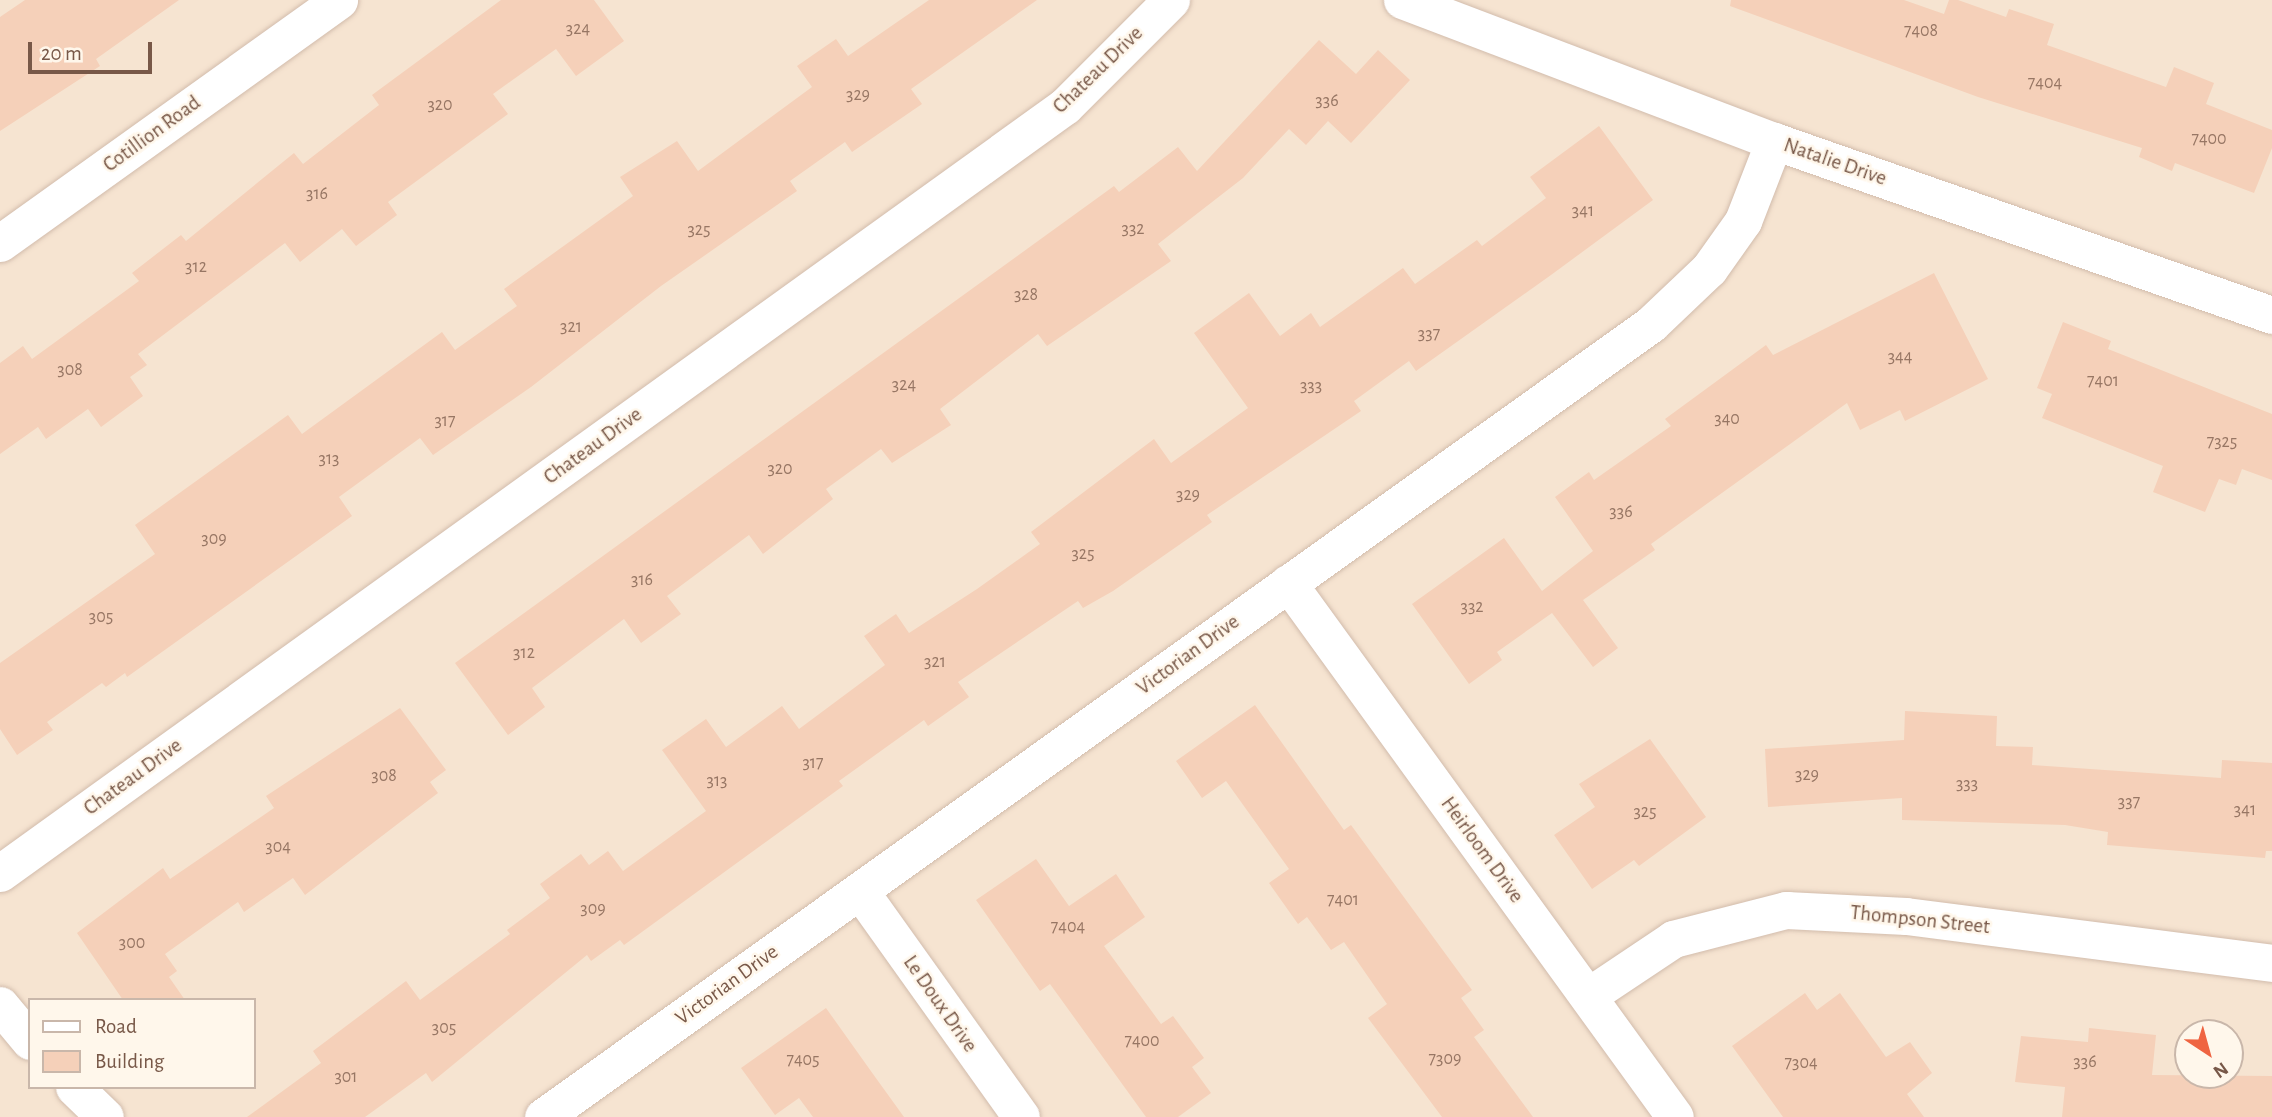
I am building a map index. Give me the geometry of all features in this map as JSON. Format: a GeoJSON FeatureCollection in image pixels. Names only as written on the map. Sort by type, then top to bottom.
{"type":"FeatureCollection","features":[{"type":"Feature","properties":{"kind":"street","name":"Cotillion Road"},"geometry":{"type":"LineString","coordinates":[[0,243],[339,0]]}},
{"type":"Feature","properties":{"kind":"street","name":"Chateau Drive"},"geometry":{"type":"LineString","coordinates":[[0,873],[1065,106],[1171,0]]}},
{"type":"Feature","properties":{"kind":"street","name":"Natalie Drive"},"geometry":{"type":"LineString","coordinates":[[1402,0],[1774,141],[2272,315]]}},
{"type":"Feature","properties":{"kind":"street","name":"Victorian Drive"},"geometry":{"type":"LineString","coordinates":[[543,1117],[1651,324],[1709,269],[1743,221],[1774,141]]}},
{"type":"Feature","properties":{"kind":"street","name":"Heirloom Drive"},"geometry":{"type":"LineString","coordinates":[[1289,583],[1675,1117]]}},
{"type":"Feature","properties":{"kind":"street","name":"Le Doux Drive"},"geometry":{"type":"LineString","coordinates":[[860,891],[1021,1117]]}},
{"type":"Feature","properties":{"kind":"street","name":"Thompson Street"},"geometry":{"type":"LineString","coordinates":[[1588,996],[1673,939],[1786,910],[1906,916],[2272,963]]}},
{"type":"Feature","properties":{"kind":"street"},"geometry":{"type":"LineString","coordinates":[[0,1005],[28,1039]]}},
{"type":"Feature","properties":{"kind":"street"},"geometry":{"type":"LineString","coordinates":[[76,1089],[105,1117]]}},
{"type":"Feature","properties":{"kind":"shaded area"},"geometry":{"type":"Polygon","coordinates":[[[0,0],[2272,0],[2272,1117],[0,1117],[0,0]]]}},
{"type":"Feature","properties":{"kind":"building"},"geometry":{"type":"Polygon","coordinates":[[[25,0],[179,0],[96,59],[100,66],[0,131],[0,17],[25,0]]]}},
{"type":"Feature","properties":{"kind":"building"},"geometry":{"type":"Polygon","coordinates":[[[501,0],[594,0],[624,41],[576,76],[556,49],[493,94],[508,114],[388,202],[397,215],[356,246],[342,229],[300,262],[285,243],[138,354],[147,365],[130,377],[143,396],[101,427],[88,409],[46,439],[38,427],[0,454],[0,363],[23,346],[32,359],[139,281],[132,273],[181,235],[186,241],[294,153],[303,164],[379,105],[372,95],[501,0]]]}},
{"type":"Feature","properties":{"kind":"building"},"geometry":{"type":"Polygon","coordinates":[[[929,0],[1037,0],[911,89],[922,104],[852,152],[845,142],[790,181],[797,191],[661,286],[531,387],[433,455],[420,438],[339,497],[352,516],[127,677],[125,673],[106,687],[102,683],[47,722],[53,730],[17,755],[0,729],[0,663],[155,554],[135,525],[288,415],[302,434],[442,332],[455,350],[517,306],[504,289],[633,196],[620,177],[677,141],[698,171],[812,87],[797,66],[836,39],[848,56],[929,0]]]}},
{"type":"Feature","properties":{"kind":"building"},"geometry":{"type":"Polygon","coordinates":[[[1731,0],[1904,0],[1944,14],[1949,0],[1958,0],[2006,17],[2009,9],[2054,24],[2047,45],[2166,87],[2174,67],[2214,83],[2206,104],[2272,130],[2272,148],[2254,193],[2175,163],[2172,171],[2139,157],[2142,148],[1978,97],[1730,6],[1731,0]]]}},
{"type":"Feature","properties":{"kind":"building"},"geometry":{"type":"Polygon","coordinates":[[[1319,40],[1356,74],[1378,50],[1410,80],[1351,143],[1328,121],[1306,145],[1289,129],[1243,178],[1158,244],[1171,261],[1047,346],[1038,334],[940,409],[951,425],[892,463],[881,449],[826,489],[833,499],[763,554],[749,535],[667,596],[681,614],[641,643],[624,619],[532,688],[545,707],[508,735],[455,663],[1114,186],[1119,192],[1178,147],[1197,171],[1319,40]]]}},
{"type":"Feature","properties":{"kind":"building"},"geometry":{"type":"Polygon","coordinates":[[[1599,126],[1653,200],[1551,275],[1416,371],[1409,361],[1354,401],[1361,411],[1207,515],[1212,522],[1113,591],[1083,608],[1078,601],[958,682],[969,697],[928,726],[924,720],[839,781],[843,786],[624,945],[620,940],[591,961],[587,955],[432,1082],[426,1073],[365,1117],[247,1117],[321,1063],[313,1051],[406,981],[420,1000],[510,934],[507,930],[550,898],[540,884],[581,854],[589,865],[608,851],[623,871],[706,811],[662,750],[706,719],[726,747],[782,706],[799,729],[885,665],[864,636],[896,614],[909,633],[977,589],[1040,544],[1031,532],[1154,439],[1171,463],[1248,408],[1194,333],[1249,293],[1280,336],[1311,313],[1320,327],[1403,268],[1415,284],[1477,240],[1482,246],[1546,198],[1530,177],[1599,126]]]}},
{"type":"Feature","properties":{"kind":"building"},"geometry":{"type":"Polygon","coordinates":[[[1934,273],[1988,379],[1905,421],[1900,410],[1860,430],[1847,403],[1651,544],[1655,550],[1583,600],[1618,648],[1593,667],[1552,613],[1497,652],[1502,660],[1469,684],[1412,604],[1504,538],[1542,591],[1593,551],[1555,497],[1589,472],[1594,480],[1671,426],[1665,419],[1766,345],[1773,355],[1934,273]]]}},
{"type":"Feature","properties":{"kind":"building"},"geometry":{"type":"Polygon","coordinates":[[[2063,322],[2111,341],[2108,349],[2272,414],[2272,480],[2242,469],[2236,485],[2219,479],[2205,512],[2153,492],[2163,466],[2042,418],[2052,394],[2037,388],[2063,322]]]}},
{"type":"Feature","properties":{"kind":"building"},"geometry":{"type":"Polygon","coordinates":[[[1255,705],[1344,830],[1351,825],[1472,990],[1461,998],[1484,1030],[1474,1037],[1533,1117],[1442,1117],[1368,1018],[1387,1004],[1344,942],[1331,950],[1307,917],[1298,924],[1269,883],[1289,869],[1226,781],[1202,798],[1176,761],[1255,705]]]}},
{"type":"Feature","properties":{"kind":"building"},"geometry":{"type":"Polygon","coordinates":[[[400,708],[446,770],[430,782],[438,793],[305,895],[293,878],[244,912],[238,902],[165,954],[177,971],[169,977],[184,998],[122,998],[77,933],[163,868],[170,879],[274,808],[266,796],[400,708]]]}},
{"type":"Feature","properties":{"kind":"building"},"geometry":{"type":"Polygon","coordinates":[[[1905,711],[1997,716],[1996,746],[2033,747],[2032,765],[2221,778],[2222,760],[2272,763],[2272,851],[2266,851],[2265,858],[2107,845],[2108,832],[2065,825],[1902,820],[1902,798],[1768,807],[1765,749],[1904,740],[1905,711]]]}},
{"type":"Feature","properties":{"kind":"building"},"geometry":{"type":"Polygon","coordinates":[[[1650,739],[1706,817],[1639,866],[1634,860],[1592,889],[1554,835],[1595,807],[1579,784],[1650,739]]]}},
{"type":"Feature","properties":{"kind":"building"},"geometry":{"type":"Polygon","coordinates":[[[1036,859],[1069,906],[1116,874],[1145,917],[1104,946],[1161,1024],[1173,1016],[1204,1058],[1192,1067],[1211,1093],[1178,1117],[1146,1117],[1050,984],[1040,991],[976,900],[1036,859]]]}},
{"type":"Feature","properties":{"kind":"building"},"geometry":{"type":"Polygon","coordinates":[[[1805,993],[1817,1010],[1840,993],[1886,1057],[1910,1042],[1932,1073],[1907,1094],[1924,1117],[1783,1117],[1732,1046],[1805,993]]]}},
{"type":"Feature","properties":{"kind":"building"},"geometry":{"type":"Polygon","coordinates":[[[826,1008],[904,1117],[813,1117],[799,1098],[775,1115],[741,1068],[826,1008]]]}},
{"type":"Feature","properties":{"kind":"building"},"geometry":{"type":"Polygon","coordinates":[[[2089,1028],[2156,1035],[2152,1075],[2174,1075],[2174,1089],[2244,1089],[2244,1076],[2272,1076],[2272,1117],[2062,1117],[2065,1087],[2015,1082],[2021,1036],[2088,1042],[2089,1028]]]}}]}
